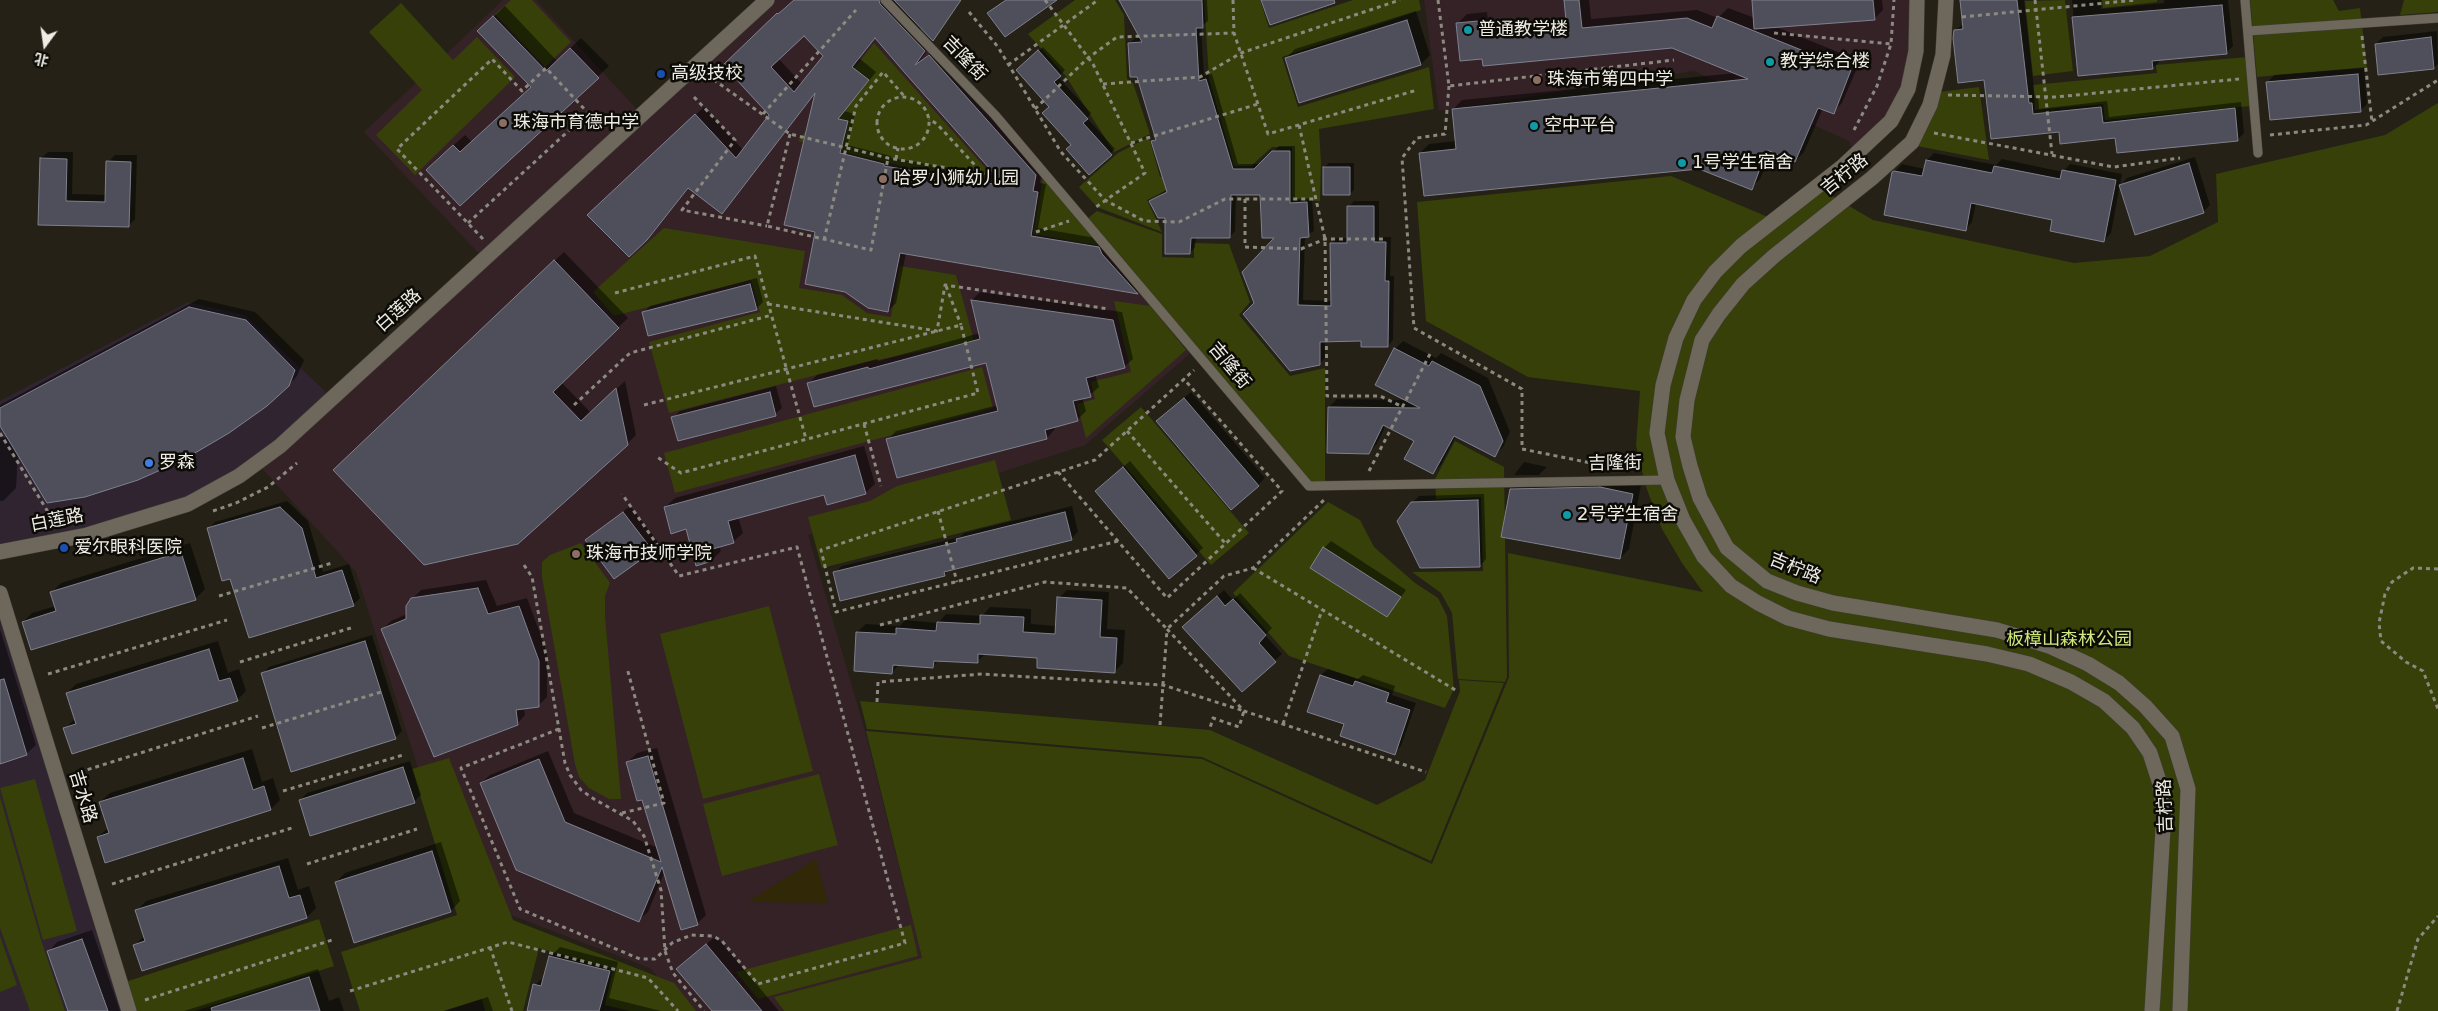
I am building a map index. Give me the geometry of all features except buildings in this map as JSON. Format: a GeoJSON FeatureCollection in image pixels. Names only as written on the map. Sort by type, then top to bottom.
{"type":"FeatureCollection","features":[{"type":"Feature","properties":{"kind":"main road","name":"白莲路"},"geometry":{"type":"LineString","coordinates":[[0,552],[87,535],[188,504],[240,476],[280,446],[489,245],[608,135],[695,66],[767,0]]}},
{"type":"Feature","properties":{"kind":"main road","name":"吉柠路"},"geometry":{"type":"LineString","coordinates":[[1917,0],[1916,51],[1908,89],[1891,121],[1842,166],[1741,246],[1715,272],[1694,300],[1676,338],[1663,385],[1657,433],[1667,480],[1683,520],[1704,557],[1731,586],[1758,603],[1788,618],[1829,629],[1987,654],[2029,664],[2072,682],[2104,702],[2133,728],[2150,753],[2159,781],[2164,813],[2152,1011]]}},
{"type":"Feature","properties":{"kind":"main road","name":"吉柠路"},"geometry":{"type":"LineString","coordinates":[[1946,0],[1943,55],[1930,105],[1912,142],[1872,178],[1774,256],[1743,284],[1718,314],[1702,340],[1687,400],[1684,437],[1690,466],[1700,498],[1727,548],[1767,581],[1797,593],[1833,603],[1997,630],[2049,646],[2088,664],[2119,682],[2145,706],[2172,736],[2188,789],[2180,1011]]}},
{"type":"Feature","properties":{"kind":"main road","name":"吉水路"},"geometry":{"type":"LineString","coordinates":[[0,593],[129,1011]]}},
{"type":"Feature","properties":{"kind":"lane","name":"吉隆街"},"geometry":{"type":"LineString","coordinates":[[886,0],[995,115],[1309,486],[1667,480]]}},
{"type":"Feature","properties":{"kind":"lane"},"geometry":{"type":"LineString","coordinates":[[2245,0],[2258,152]]}},
{"type":"Feature","properties":{"kind":"lane"},"geometry":{"type":"LineString","coordinates":[[2248,32],[2438,18]]}},
{"type":"Feature","properties":{"kind":"path"},"geometry":{"type":"LineString","coordinates":[[1036,232],[1081,217],[1145,173],[1103,84],[1088,58],[1045,0]]}},
{"type":"Feature","properties":{"kind":"path"},"geometry":{"type":"LineString","coordinates":[[1008,65],[1098,0]]}},
{"type":"Feature","properties":{"kind":"path"},"geometry":{"type":"LineString","coordinates":[[1233,0],[1234,33],[1268,134],[1417,90]]}},
{"type":"Feature","properties":{"kind":"path"},"geometry":{"type":"LineString","coordinates":[[1103,84],[1200,77],[1241,53],[1400,0]]}},
{"type":"Feature","properties":{"kind":"path"},"geometry":{"type":"LineString","coordinates":[[1438,0],[1449,86],[1445,134],[1417,138],[1402,158],[1414,328],[1522,388],[1522,450],[1609,467]]}},
{"type":"Feature","properties":{"kind":"path"},"geometry":{"type":"LineString","coordinates":[[1854,130],[1877,86],[1891,44],[1894,0]]}},
{"type":"Feature","properties":{"kind":"path"},"geometry":{"type":"LineString","coordinates":[[2035,0],[2052,154]]}},
{"type":"Feature","properties":{"kind":"path"},"geometry":{"type":"LineString","coordinates":[[1960,17],[2108,1],[2136,0]]}},
{"type":"Feature","properties":{"kind":"path"},"geometry":{"type":"LineString","coordinates":[[763,114],[856,10]]}},
{"type":"Feature","properties":{"kind":"path"},"geometry":{"type":"LineString","coordinates":[[969,12],[998,48],[1061,152],[1106,200],[1144,221],[1180,222],[1224,199],[1316,198]]}},
{"type":"Feature","properties":{"kind":"path"},"geometry":{"type":"LineString","coordinates":[[2361,24],[2372,122]]}},
{"type":"Feature","properties":{"kind":"path"},"geometry":{"type":"LineString","coordinates":[[1034,109],[1088,58],[1118,37],[1234,33]]}},
{"type":"Feature","properties":{"kind":"path"},"geometry":{"type":"LineString","coordinates":[[1774,33],[1891,44]]}},
{"type":"Feature","properties":{"kind":"path"},"geometry":{"type":"LineString","coordinates":[[489,245],[397,149],[492,60],[522,91],[546,68],[608,135]]}},
{"type":"Feature","properties":{"kind":"path"},"geometry":{"type":"LineString","coordinates":[[1449,86],[1674,60]]}},
{"type":"Feature","properties":{"kind":"path"},"geometry":{"type":"LineString","coordinates":[[695,66],[790,134],[846,147],[888,158],[983,174],[937,124],[929,119],[920,104],[905,97],[883,72],[856,106],[846,147],[824,240]]}},
{"type":"Feature","properties":{"kind":"path"},"geometry":{"type":"LineString","coordinates":[[1938,95],[2045,97],[2252,78]]}},
{"type":"Feature","properties":{"kind":"path"},"geometry":{"type":"LineString","coordinates":[[2257,136],[2366,126],[2438,80]]}},
{"type":"Feature","properties":{"kind":"path"},"geometry":{"type":"LineString","coordinates":[[694,97],[735,140],[682,210],[767,226],[871,250],[888,158]]}},
{"type":"Feature","properties":{"kind":"path"},"geometry":{"type":"LineString","coordinates":[[905,97],[889,101],[883,106],[877,122],[882,138],[888,144],[898,148],[912,147],[925,136],[929,119]]}},
{"type":"Feature","properties":{"kind":"path"},"geometry":{"type":"LineString","coordinates":[[1131,143],[1258,104]]}},
{"type":"Feature","properties":{"kind":"path"},"geometry":{"type":"LineString","coordinates":[[468,223],[588,114]]}},
{"type":"Feature","properties":{"kind":"path"},"geometry":{"type":"LineString","coordinates":[[608,135],[610,123]]}},
{"type":"Feature","properties":{"kind":"path"},"geometry":{"type":"LineString","coordinates":[[1299,125],[1325,239],[1327,396],[1380,396],[1403,407]]}},
{"type":"Feature","properties":{"kind":"path"},"geometry":{"type":"LineString","coordinates":[[1928,132],[2114,167],[2180,158]]}},
{"type":"Feature","properties":{"kind":"path"},"geometry":{"type":"LineString","coordinates":[[767,226],[790,134]]}},
{"type":"Feature","properties":{"kind":"path"},"geometry":{"type":"LineString","coordinates":[[596,136],[608,135]]}},
{"type":"Feature","properties":{"kind":"path"},"geometry":{"type":"LineString","coordinates":[[896,159],[898,148]]}},
{"type":"Feature","properties":{"kind":"path"},"geometry":{"type":"LineString","coordinates":[[1246,199],[1246,247],[1301,249],[1325,239],[1384,239]]}},
{"type":"Feature","properties":{"kind":"path"},"geometry":{"type":"LineString","coordinates":[[489,245],[491,234]]}},
{"type":"Feature","properties":{"kind":"path"},"geometry":{"type":"LineString","coordinates":[[477,247],[489,245]]}},
{"type":"Feature","properties":{"kind":"path"},"geometry":{"type":"LineString","coordinates":[[615,293],[755,256],[806,440]]}},
{"type":"Feature","properties":{"kind":"path"},"geometry":{"type":"LineString","coordinates":[[945,285],[1109,309]]}},
{"type":"Feature","properties":{"kind":"path"},"geometry":{"type":"LineString","coordinates":[[657,457],[681,474],[978,393],[961,325],[945,285]]}},
{"type":"Feature","properties":{"kind":"path"},"geometry":{"type":"LineString","coordinates":[[937,331],[945,285]]}},
{"type":"Feature","properties":{"kind":"path"},"geometry":{"type":"LineString","coordinates":[[768,304],[937,331]]}},
{"type":"Feature","properties":{"kind":"path"},"geometry":{"type":"LineString","coordinates":[[574,405],[630,352],[772,315]]}},
{"type":"Feature","properties":{"kind":"path"},"geometry":{"type":"LineString","coordinates":[[644,405],[961,325]]}},
{"type":"Feature","properties":{"kind":"path"},"geometry":{"type":"LineString","coordinates":[[1362,485],[1430,354]]}},
{"type":"Feature","properties":{"kind":"path"},"geometry":{"type":"LineString","coordinates":[[1118,541],[836,612],[821,550],[1095,460],[1203,362]]}},
{"type":"Feature","properties":{"kind":"path"},"geometry":{"type":"LineString","coordinates":[[1058,472],[1167,598],[1282,491],[1184,379]]}},
{"type":"Feature","properties":{"kind":"path"},"geometry":{"type":"LineString","coordinates":[[864,424],[881,486]]}},
{"type":"Feature","properties":{"kind":"path"},"geometry":{"type":"LineString","coordinates":[[1127,431],[1225,544]]}},
{"type":"Feature","properties":{"kind":"path"},"geometry":{"type":"LineString","coordinates":[[0,433],[48,512]]}},
{"type":"Feature","properties":{"kind":"path"},"geometry":{"type":"LineString","coordinates":[[559,729],[461,768],[520,909],[640,959],[655,959],[672,943],[691,935],[713,936],[722,942],[758,984],[906,943],[797,547],[679,576],[622,494]]}},
{"type":"Feature","properties":{"kind":"path"},"geometry":{"type":"LineString","coordinates":[[1160,724],[1167,629],[1224,576],[1253,568],[1327,497]]}},
{"type":"Feature","properties":{"kind":"path"},"geometry":{"type":"LineString","coordinates":[[938,511],[958,582]]}},
{"type":"Feature","properties":{"kind":"path"},"geometry":{"type":"LineString","coordinates":[[219,596],[332,563]]}},
{"type":"Feature","properties":{"kind":"path"},"geometry":{"type":"LineString","coordinates":[[524,565],[532,577],[565,763],[570,775],[581,790],[634,821],[644,836],[661,890],[665,951],[673,973],[704,1011]]}},
{"type":"Feature","properties":{"kind":"path"},"geometry":{"type":"LineString","coordinates":[[1253,568],[1457,691]]}},
{"type":"Feature","properties":{"kind":"path"},"geometry":{"type":"LineString","coordinates":[[2438,569],[2413,568],[2392,582],[2385,594],[2379,623],[2381,641],[2406,662],[2423,671],[2438,709]]}},
{"type":"Feature","properties":{"kind":"path"},"geometry":{"type":"LineString","coordinates":[[880,625],[1045,582],[1127,588],[1244,711]]}},
{"type":"Feature","properties":{"kind":"path"},"geometry":{"type":"LineString","coordinates":[[1283,724],[1322,610]]}},
{"type":"Feature","properties":{"kind":"path"},"geometry":{"type":"LineString","coordinates":[[48,674],[227,620]]}},
{"type":"Feature","properties":{"kind":"path"},"geometry":{"type":"LineString","coordinates":[[240,662],[354,627]]}},
{"type":"Feature","properties":{"kind":"path"},"geometry":{"type":"LineString","coordinates":[[621,814],[664,803],[627,668]]}},
{"type":"Feature","properties":{"kind":"path"},"geometry":{"type":"LineString","coordinates":[[877,702],[878,682],[982,674],[1163,685],[1426,772]]}},
{"type":"Feature","properties":{"kind":"path"},"geometry":{"type":"LineString","coordinates":[[262,728],[381,692]]}},
{"type":"Feature","properties":{"kind":"path"},"geometry":{"type":"LineString","coordinates":[[1210,728],[1213,718],[1239,726],[1244,711]]}},
{"type":"Feature","properties":{"kind":"path"},"geometry":{"type":"LineString","coordinates":[[80,772],[258,716]]}},
{"type":"Feature","properties":{"kind":"path"},"geometry":{"type":"LineString","coordinates":[[283,791],[403,755]]}},
{"type":"Feature","properties":{"kind":"path"},"geometry":{"type":"LineString","coordinates":[[112,884],[295,827]]}},
{"type":"Feature","properties":{"kind":"path"},"geometry":{"type":"LineString","coordinates":[[308,864],[417,829]]}},
{"type":"Feature","properties":{"kind":"path"},"geometry":{"type":"LineString","coordinates":[[2397,1011],[2418,939],[2438,916]]}},
{"type":"Feature","properties":{"kind":"path"},"geometry":{"type":"LineString","coordinates":[[145,1000],[332,940]]}},
{"type":"Feature","properties":{"kind":"path"},"geometry":{"type":"LineString","coordinates":[[350,991],[508,942],[648,978],[678,1011]]}},
{"type":"Feature","properties":{"kind":"path"},"geometry":{"type":"LineString","coordinates":[[490,947],[512,1011]]}},
{"type":"Feature","properties":{"kind":"shaded area","name":"珠海市技师学院"},"geometry":{"type":"Polygon","coordinates":[[[503,0],[536,0],[642,115],[768,0],[885,0],[995,115],[1194,350],[1085,445],[808,535],[865,731],[922,958],[775,997],[783,1011],[688,1011],[650,968],[458,895],[356,572],[257,463],[484,259],[364,132],[503,0]]]}},
{"type":"Feature","properties":{"kind":"shaded area","name":"珠海市第四中学"},"geometry":{"type":"Polygon","coordinates":[[[1424,0],[1916,0],[1914,51],[1890,120],[1854,155],[1849,141],[1694,71],[1439,111],[1424,0]]]}},
{"type":"Feature","properties":{"kind":"shaded area"},"geometry":{"type":"Polygon","coordinates":[[[188,302],[245,315],[332,398],[280,445],[188,504],[0,551],[0,401],[188,302]]]}},
{"type":"Feature","properties":{"kind":"shaded area"},"geometry":{"type":"Polygon","coordinates":[[[0,594],[128,1011],[0,1011],[0,594]]]}},
{"type":"Feature","properties":{"kind":"green space"},"geometry":{"type":"Polygon","coordinates":[[[511,0],[532,0],[571,42],[545,67],[495,14],[511,0]]]}},
{"type":"Feature","properties":{"kind":"green space"},"geometry":{"type":"Polygon","coordinates":[[[1075,0],[1115,0],[1124,15],[1127,79],[1133,83],[1150,134],[1114,152],[1065,75],[1028,34],[1075,0]]]}},
{"type":"Feature","properties":{"kind":"green space"},"geometry":{"type":"Polygon","coordinates":[[[1204,0],[1260,0],[1269,28],[1353,0],[1419,0],[1421,10],[1282,57],[1298,107],[1429,67],[1434,109],[1319,129],[1321,163],[1320,201],[1292,200],[1292,147],[1272,147],[1251,166],[1234,166],[1209,79],[1204,0]]]}},
{"type":"Feature","properties":{"kind":"green space"},"geometry":{"type":"Polygon","coordinates":[[[2065,0],[2073,71],[2033,76],[2025,1],[2065,0]]]}},
{"type":"Feature","properties":{"kind":"green space"},"geometry":{"type":"Polygon","coordinates":[[[2102,0],[2157,0],[2157,2],[2103,8],[2102,0]]]}},
{"type":"Feature","properties":{"kind":"green space"},"geometry":{"type":"Polygon","coordinates":[[[2250,0],[2333,0],[2339,11],[2360,8],[2367,67],[2257,77],[2250,0]]]}},
{"type":"Feature","properties":{"kind":"green space"},"geometry":{"type":"Polygon","coordinates":[[[2404,0],[2438,0],[2438,12],[2400,15],[2404,0]]]}},
{"type":"Feature","properties":{"kind":"green space"},"geometry":{"type":"Polygon","coordinates":[[[401,3],[453,60],[477,37],[515,77],[415,175],[376,135],[422,90],[369,32],[401,3]]]}},
{"type":"Feature","properties":{"kind":"green space"},"geometry":{"type":"Polygon","coordinates":[[[874,43],[989,172],[987,181],[910,168],[798,141],[874,43]]]}},
{"type":"Feature","properties":{"kind":"green space"},"geometry":{"type":"Polygon","coordinates":[[[2247,57],[2251,106],[2105,120],[2103,104],[2035,110],[2033,85],[2157,73],[2156,65],[2247,57]]]}},
{"type":"Feature","properties":{"kind":"green space"},"geometry":{"type":"Polygon","coordinates":[[[1979,87],[1989,160],[1917,146],[1939,92],[1979,87]]]}},
{"type":"Feature","properties":{"kind":"green space","name":"板樟山森林公园"},"geometry":{"type":"Polygon","coordinates":[[[2438,103],[2438,1011],[784,1011],[774,997],[922,958],[866,731],[1202,759],[1432,864],[1509,677],[1508,553],[1703,592],[1682,563],[1662,529],[1646,487],[1636,446],[1640,391],[1528,377],[1426,321],[1417,202],[1671,176],[1775,220],[1817,187],[1873,220],[2074,263],[2150,256],[2218,222],[2216,174],[2385,135],[2438,103]]]}},
{"type":"Feature","properties":{"kind":"green space"},"geometry":{"type":"Polygon","coordinates":[[[1149,137],[1160,177],[1192,167],[1194,176],[1147,200],[1162,232],[1097,207],[1079,187],[1118,153],[1149,137]]]}},
{"type":"Feature","properties":{"kind":"green space"},"geometry":{"type":"Polygon","coordinates":[[[1043,177],[1102,246],[1033,234],[1043,177]]]}},
{"type":"Feature","properties":{"kind":"green space"},"geometry":{"type":"Polygon","coordinates":[[[1097,211],[1162,234],[1162,257],[1194,258],[1194,243],[1229,244],[1250,302],[1239,315],[1290,376],[1325,368],[1325,481],[1310,481],[1087,219],[1097,211]]]}},
{"type":"Feature","properties":{"kind":"green space"},"geometry":{"type":"Polygon","coordinates":[[[664,228],[805,251],[799,288],[842,295],[867,313],[891,317],[900,266],[956,275],[974,341],[867,362],[669,413],[649,342],[760,312],[751,280],[614,316],[593,292],[664,228]]]}},
{"type":"Feature","properties":{"kind":"green space"},"geometry":{"type":"Polygon","coordinates":[[[1114,301],[1151,306],[1186,350],[1086,438],[1077,404],[1095,399],[1091,382],[1131,372],[1114,301]]]}},
{"type":"Feature","properties":{"kind":"green space"},"geometry":{"type":"Polygon","coordinates":[[[982,367],[993,408],[675,493],[664,453],[982,367]]]}},
{"type":"Feature","properties":{"kind":"green space"},"geometry":{"type":"Polygon","coordinates":[[[1141,407],[1249,533],[1211,565],[1102,440],[1141,407]]]}},
{"type":"Feature","properties":{"kind":"green space"},"geometry":{"type":"Polygon","coordinates":[[[1455,441],[1504,467],[1507,677],[1505,682],[1458,679],[1452,613],[1441,593],[1412,572],[1483,571],[1481,497],[1436,499],[1435,479],[1455,441]]]}},
{"type":"Feature","properties":{"kind":"green space"},"geometry":{"type":"Polygon","coordinates":[[[995,460],[1011,520],[822,568],[808,517],[870,501],[897,486],[995,460]]]}},
{"type":"Feature","properties":{"kind":"green space"},"geometry":{"type":"Polygon","coordinates":[[[1328,502],[1360,520],[1374,547],[1415,583],[1438,598],[1447,616],[1454,689],[1445,708],[1289,656],[1233,593],[1328,502]]]}},
{"type":"Feature","properties":{"kind":"green space"},"geometry":{"type":"Polygon","coordinates":[[[581,543],[610,583],[605,596],[605,616],[621,799],[609,799],[589,788],[579,777],[575,764],[542,577],[542,562],[550,555],[581,543]]]}},
{"type":"Feature","properties":{"kind":"green space"},"geometry":{"type":"Polygon","coordinates":[[[769,606],[813,771],[703,799],[660,634],[769,606]]]}},
{"type":"Feature","properties":{"kind":"green space"},"geometry":{"type":"Polygon","coordinates":[[[1459,680],[1504,683],[1431,861],[1202,757],[867,729],[860,701],[1210,730],[1377,805],[1425,780],[1460,691],[1459,680]]]}},
{"type":"Feature","properties":{"kind":"green space"},"geometry":{"type":"Polygon","coordinates":[[[449,758],[513,920],[674,983],[696,1011],[630,1011],[605,1005],[613,969],[539,948],[523,1011],[485,1011],[482,999],[445,1011],[360,1011],[341,952],[457,915],[412,769],[449,758]]]}},
{"type":"Feature","properties":{"kind":"green space"},"geometry":{"type":"Polygon","coordinates":[[[819,774],[838,845],[722,876],[703,804],[819,774]]]}},
{"type":"Feature","properties":{"kind":"green space"},"geometry":{"type":"Polygon","coordinates":[[[35,779],[77,931],[43,940],[0,788],[35,779]]]}},
{"type":"Feature","properties":{"kind":"green space"},"geometry":{"type":"Polygon","coordinates":[[[0,797],[42,943],[65,1011],[30,1011],[0,928],[0,797]]]}},
{"type":"Feature","properties":{"kind":"green space"},"geometry":{"type":"Polygon","coordinates":[[[319,919],[334,966],[195,1011],[134,1011],[125,982],[319,919]]]}},
{"type":"Feature","properties":{"kind":"green space"},"geometry":{"type":"Polygon","coordinates":[[[911,925],[918,956],[758,999],[736,972],[911,925]]]}},
{"type":"Feature","properties":{"kind":"green space"},"geometry":{"type":"Polygon","coordinates":[[[0,936],[17,985],[0,992],[0,936]]]}},
{"type":"Feature","properties":{"kind":"sand"},"geometry":{"type":"Polygon","coordinates":[[[816,859],[828,903],[747,902],[816,859]]]}},
{"type":"Feature","properties":{"kind":"place","name":"普通教学楼"},"geometry":{"type":"Point","coordinates":[1468,30]}},
{"type":"Feature","properties":{"kind":"place","name":"教学综合楼"},"geometry":{"type":"Point","coordinates":[1770,62]}},
{"type":"Feature","properties":{"kind":"place","name":"高级技校"},"geometry":{"type":"Point","coordinates":[661,74]}},
{"type":"Feature","properties":{"kind":"place","name":"珠海市第四中学"},"geometry":{"type":"Point","coordinates":[1537,80]}},
{"type":"Feature","properties":{"kind":"place","name":"珠海市育德中学"},"geometry":{"type":"Point","coordinates":[503,123]}},
{"type":"Feature","properties":{"kind":"place","name":"空中平台"},"geometry":{"type":"Point","coordinates":[1534,126]}},
{"type":"Feature","properties":{"kind":"place","name":"1号学生宿舍"},"geometry":{"type":"Point","coordinates":[1682,163]}},
{"type":"Feature","properties":{"kind":"place","name":"哈罗小狮幼儿园"},"geometry":{"type":"Point","coordinates":[883,179]}},
{"type":"Feature","properties":{"kind":"place","name":"罗森"},"geometry":{"type":"Point","coordinates":[149,463]}},
{"type":"Feature","properties":{"kind":"place","name":"2号学生宿舍"},"geometry":{"type":"Point","coordinates":[1567,515]}},
{"type":"Feature","properties":{"kind":"place","name":"爱尔眼科医院"},"geometry":{"type":"Point","coordinates":[64,548]}},
{"type":"Feature","properties":{"kind":"place","name":"珠海市技师学院"},"geometry":{"type":"Point","coordinates":[576,554]}}]}
